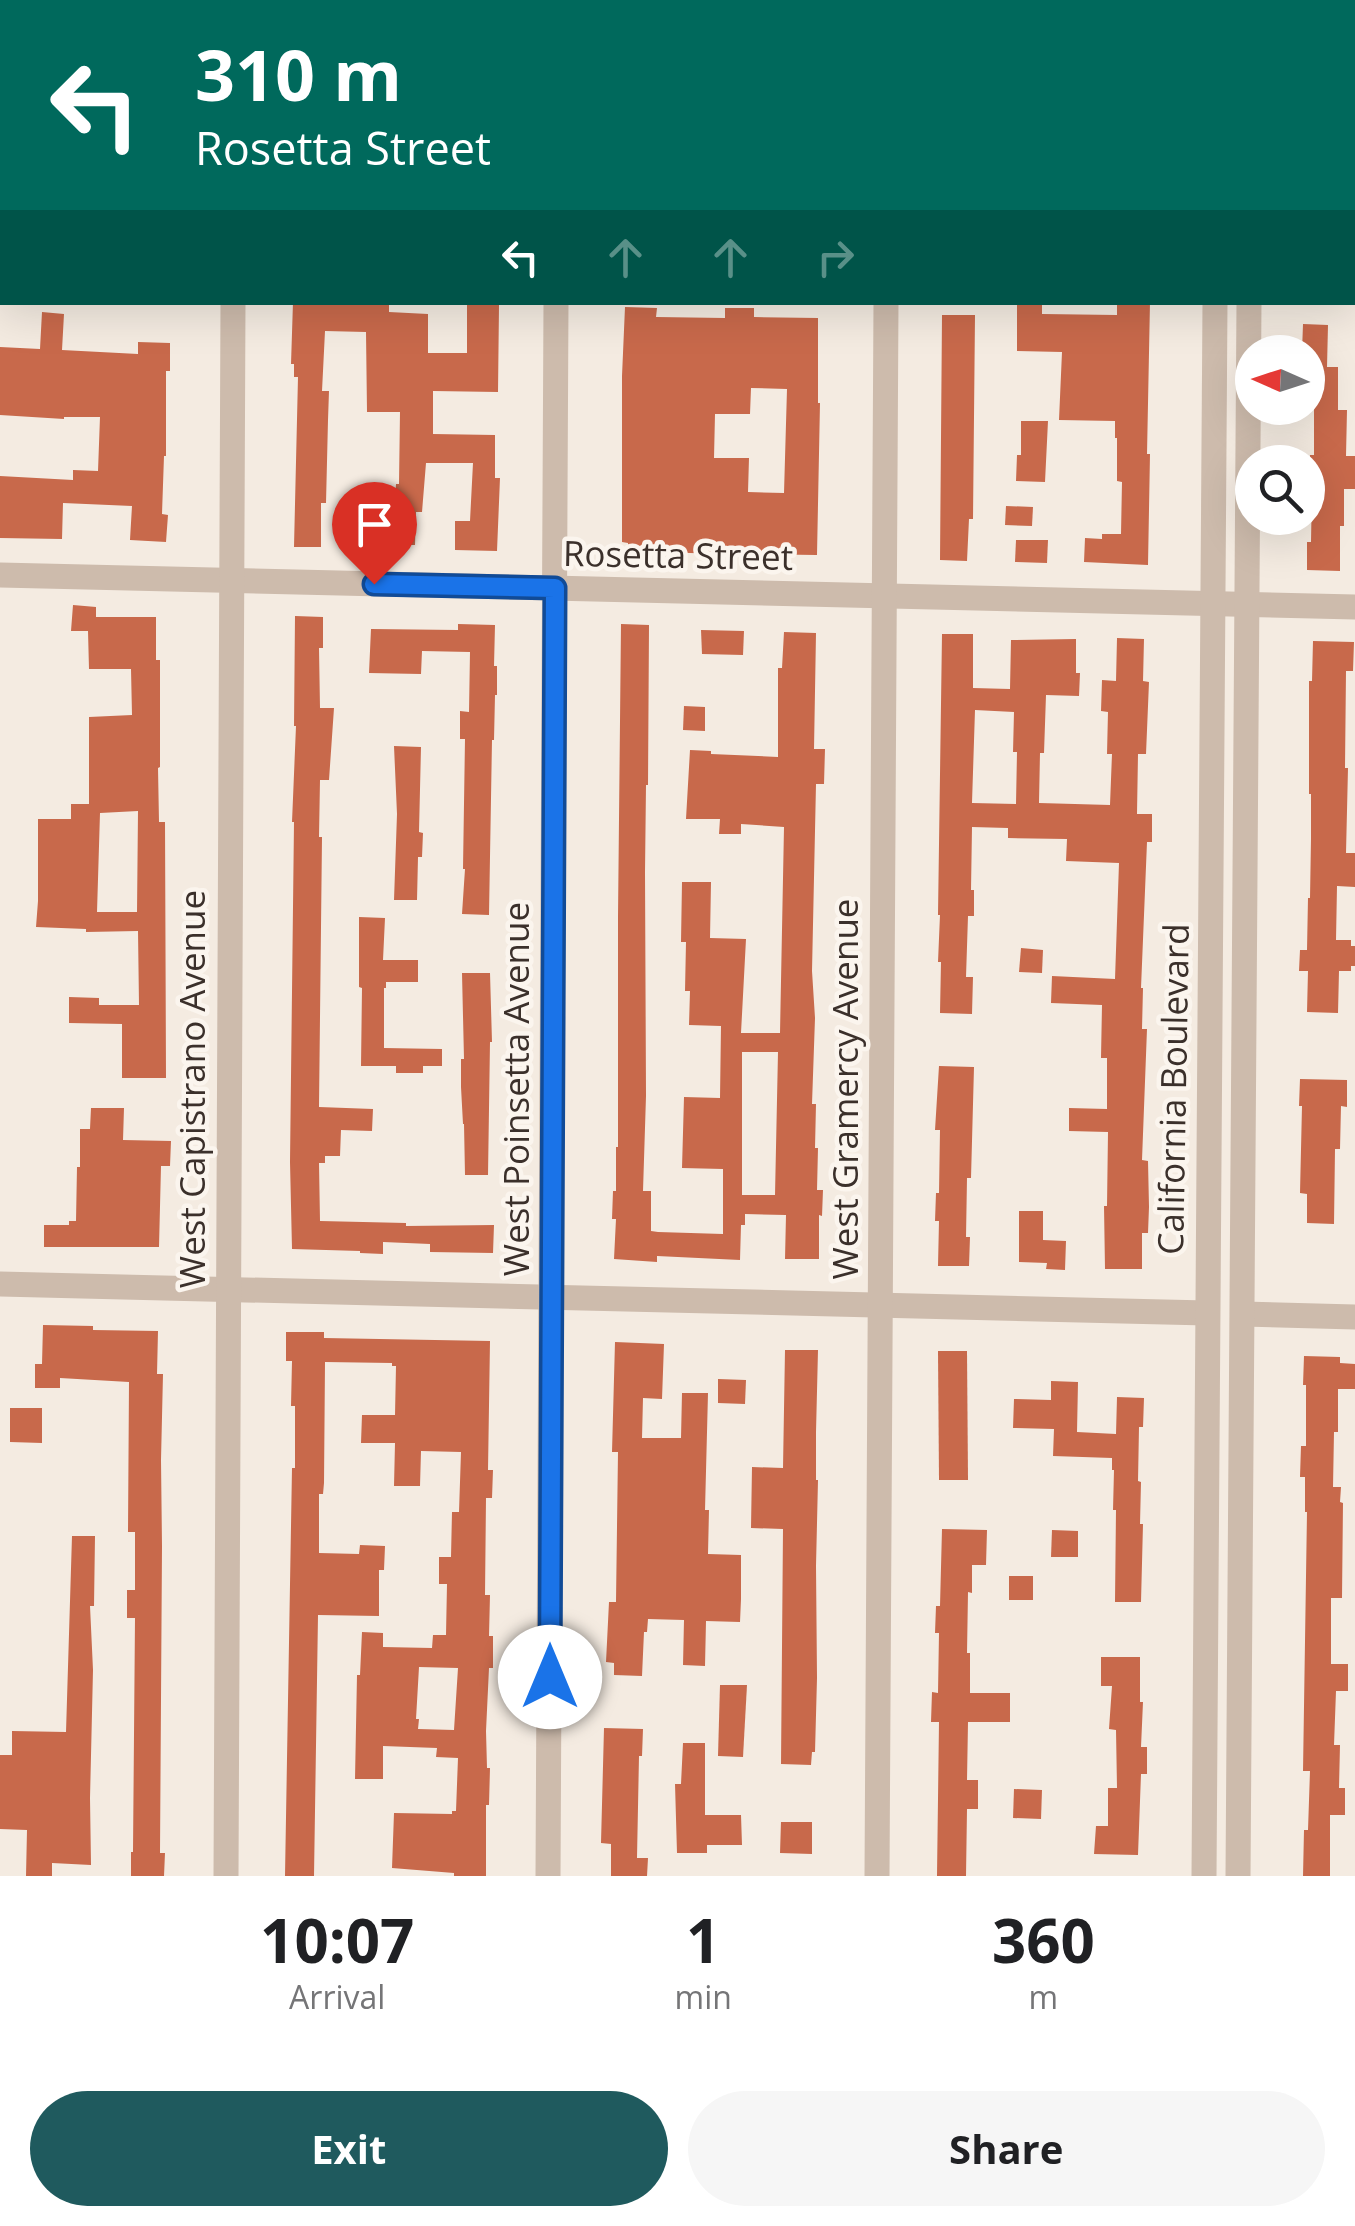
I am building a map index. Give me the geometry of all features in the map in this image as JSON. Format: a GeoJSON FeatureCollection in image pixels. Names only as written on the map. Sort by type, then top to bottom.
{"type":"FeatureCollection","features":[{"type":"Feature","properties":{"kind":"street","name":"West Capistrano Avenue"},"geometry":{"type":"LineString","coordinates":[[226,1876],[233,305]]}},
{"type":"Feature","properties":{"kind":"street","name":"West Poinsetta Avenue"},"geometry":{"type":"LineString","coordinates":[[548,1876],[556,305]]}},
{"type":"Feature","properties":{"kind":"street","name":"West Gramercy Avenue"},"geometry":{"type":"LineString","coordinates":[[877,1876],[886,305]]}},
{"type":"Feature","properties":{"kind":"street","name":"California Boulevard"},"geometry":{"type":"LineString","coordinates":[[1204,1876],[1216,305]]}},
{"type":"Feature","properties":{"kind":"street","name":"California Boulevard"},"geometry":{"type":"LineString","coordinates":[[1238,1876],[1248,305]]}},
{"type":"Feature","properties":{"kind":"street","name":"Rosetta Street"},"geometry":{"type":"LineString","coordinates":[[0,575],[1355,607]]}},
{"type":"Feature","properties":{"kind":"street"},"geometry":{"type":"LineString","coordinates":[[1211,957],[1244,957]]}},
{"type":"Feature","properties":{"kind":"street"},"geometry":{"type":"LineString","coordinates":[[0,1284],[1207,1313],[1221,1292],[1230,1292],[1243,1314],[1355,1317]]}},
{"type":"Feature","properties":{"kind":"street"},"geometry":{"type":"LineString","coordinates":[[1207,1671],[1241,1670]]}},
{"type":"Feature","properties":{"kind":"building"},"geometry":{"type":"Polygon","coordinates":[[[293,305],[389,305],[389,312],[428,314],[428,353],[467,353],[467,305],[499,305],[498,392],[433,391],[433,434],[495,435],[495,478],[500,478],[497,551],[455,550],[455,521],[470,521],[473,463],[426,463],[422,512],[416,512],[415,545],[397,545],[397,540],[368,540],[368,518],[394,518],[399,484],[400,412],[367,412],[366,332],[325,331],[322,391],[329,391],[321,547],[294,547],[298,377],[294,377],[293,305]]]}},
{"type":"Feature","properties":{"kind":"building"},"geometry":{"type":"Polygon","coordinates":[[[1017,305],[1042,305],[1042,314],[1117,315],[1117,305],[1150,305],[1148,565],[1084,562],[1085,538],[1121,534],[1122,482],[1117,481],[1115,421],[1059,420],[1062,352],[1017,351],[1017,305]]]}},
{"type":"Feature","properties":{"kind":"building"},"geometry":{"type":"Polygon","coordinates":[[[625,307],[657,308],[656,317],[725,318],[725,308],[754,308],[754,317],[818,318],[817,555],[628,551],[628,543],[622,542],[625,307]],[[751,388],[750,414],[715,414],[714,458],[749,458],[748,492],[784,493],[787,389],[751,388]]]}},
{"type":"Feature","properties":{"kind":"building"},"geometry":{"type":"Polygon","coordinates":[[[42,312],[64,314],[62,350],[138,354],[138,342],[170,343],[162,514],[168,515],[166,542],[130,540],[132,506],[63,503],[62,539],[0,538],[0,476],[73,480],[73,470],[98,471],[100,417],[0,415],[0,347],[40,349],[42,312]]]}},
{"type":"Feature","properties":{"kind":"building"},"geometry":{"type":"Polygon","coordinates":[[[942,315],[975,315],[973,519],[969,519],[967,561],[940,560],[942,315]]]}},
{"type":"Feature","properties":{"kind":"building"},"geometry":{"type":"Polygon","coordinates":[[[1303,324],[1328,325],[1327,367],[1338,367],[1338,410],[1347,410],[1346,456],[1355,456],[1355,489],[1344,489],[1340,571],[1307,570],[1307,542],[1311,542],[1311,535],[1325,535],[1325,445],[1314,445],[1314,425],[1325,425],[1325,335],[1303,335],[1303,324]]]}},
{"type":"Feature","properties":{"kind":"building"},"geometry":{"type":"Polygon","coordinates":[[[1021,421],[1048,421],[1045,482],[1016,481],[1021,421]]]}},
{"type":"Feature","properties":{"kind":"building"},"geometry":{"type":"Polygon","coordinates":[[[1006,506],[1033,507],[1032,526],[1005,525],[1006,506]]]}},
{"type":"Feature","properties":{"kind":"building"},"geometry":{"type":"Polygon","coordinates":[[[1016,540],[1048,540],[1047,563],[1015,562],[1016,540]]]}},
{"type":"Feature","properties":{"kind":"building"},"geometry":{"type":"Polygon","coordinates":[[[73,605],[96,607],[96,617],[156,617],[156,660],[160,660],[159,822],[165,822],[166,1078],[122,1078],[122,1024],[69,1023],[69,997],[99,998],[99,1005],[139,1005],[138,931],[86,932],[36,927],[38,819],[71,819],[71,804],[89,804],[89,717],[132,715],[131,669],[89,669],[88,631],[71,631],[73,605]],[[138,811],[100,813],[97,912],[137,912],[138,811]]]}},
{"type":"Feature","properties":{"kind":"building"},"geometry":{"type":"Polygon","coordinates":[[[295,616],[323,617],[320,708],[334,708],[329,780],[320,780],[319,1107],[373,1109],[372,1131],[341,1130],[340,1156],[325,1156],[325,1163],[319,1163],[320,1221],[406,1226],[494,1225],[493,1253],[430,1252],[430,1244],[383,1242],[383,1254],[292,1249],[295,616]]]}},
{"type":"Feature","properties":{"kind":"building"},"geometry":{"type":"Polygon","coordinates":[[[458,624],[495,625],[497,695],[492,740],[489,915],[462,914],[465,739],[460,739],[460,711],[469,712],[470,652],[422,651],[421,674],[369,673],[371,629],[458,630],[458,624]]]}},
{"type":"Feature","properties":{"kind":"building"},"geometry":{"type":"Polygon","coordinates":[[[621,624],[649,625],[643,1191],[651,1191],[651,1231],[723,1234],[723,1169],[682,1168],[684,1097],[720,1098],[721,1026],[689,1025],[686,942],[681,942],[682,882],[711,882],[710,938],[746,939],[741,1033],[780,1033],[784,827],[741,824],[741,834],[719,834],[720,819],[686,819],[690,750],[778,757],[778,668],[782,668],[784,632],[816,633],[814,749],[825,749],[824,784],[816,784],[812,971],[812,1104],[816,1104],[817,1190],[823,1190],[819,1259],[785,1259],[786,1215],[745,1214],[740,1260],[657,1256],[657,1262],[614,1259],[621,624]],[[742,1052],[742,1195],[775,1195],[778,1052],[742,1052]]]}},
{"type":"Feature","properties":{"kind":"building"},"geometry":{"type":"Polygon","coordinates":[[[701,630],[744,631],[743,655],[702,654],[701,630]]]}},
{"type":"Feature","properties":{"kind":"building"},"geometry":{"type":"Polygon","coordinates":[[[942,634],[973,634],[973,688],[1010,689],[1011,640],[1076,639],[1079,696],[1046,695],[1039,803],[1110,805],[1112,754],[1107,754],[1108,712],[1101,711],[1102,680],[1116,681],[1117,638],[1144,639],[1143,681],[1149,682],[1146,754],[1138,754],[1137,814],[1152,814],[1152,842],[1147,842],[1141,988],[1142,1029],[1147,1029],[1142,1160],[1148,1161],[1149,1207],[1148,1233],[1142,1233],[1142,1269],[1105,1269],[1108,1132],[1069,1131],[1069,1108],[1107,1109],[1107,1058],[1101,1058],[1102,1005],[1051,1003],[1052,976],[1115,979],[1119,863],[1066,861],[1067,839],[1008,838],[1008,828],[972,827],[974,916],[968,916],[966,977],[973,977],[972,1014],[940,1013],[942,634]],[[975,710],[972,803],[1016,804],[1014,712],[975,710]]]}},
{"type":"Feature","properties":{"kind":"building"},"geometry":{"type":"Polygon","coordinates":[[[1313,641],[1354,642],[1353,671],[1346,671],[1345,768],[1346,853],[1355,853],[1355,887],[1337,886],[1336,940],[1351,940],[1351,946],[1355,946],[1355,966],[1351,966],[1351,971],[1339,971],[1338,1013],[1307,1012],[1308,971],[1299,971],[1300,950],[1307,950],[1310,898],[1309,681],[1313,641]]]}},
{"type":"Feature","properties":{"kind":"building"},"geometry":{"type":"Polygon","coordinates":[[[684,706],[705,707],[705,731],[683,730],[684,706]]]}},
{"type":"Feature","properties":{"kind":"building"},"geometry":{"type":"Polygon","coordinates":[[[394,746],[421,747],[419,832],[423,833],[417,900],[394,900],[394,746]]]}},
{"type":"Feature","properties":{"kind":"building"},"geometry":{"type":"Polygon","coordinates":[[[359,917],[385,918],[383,960],[418,960],[418,982],[386,982],[384,1048],[442,1049],[442,1066],[423,1066],[423,1073],[396,1073],[396,1066],[361,1066],[359,917]]]}},
{"type":"Feature","properties":{"kind":"building"},"geometry":{"type":"Polygon","coordinates":[[[1021,948],[1043,950],[1042,973],[1019,972],[1021,948]]]}},
{"type":"Feature","properties":{"kind":"building"},"geometry":{"type":"Polygon","coordinates":[[[462,973],[490,973],[488,1175],[465,1175],[462,973]]]}},
{"type":"Feature","properties":{"kind":"building"},"geometry":{"type":"Polygon","coordinates":[[[939,1066],[974,1067],[971,1178],[967,1178],[969,1266],[938,1266],[939,1221],[935,1221],[940,1130],[935,1130],[939,1066]]]}},
{"type":"Feature","properties":{"kind":"building"},"geometry":{"type":"Polygon","coordinates":[[[1300,1079],[1347,1080],[1347,1107],[1341,1106],[1340,1149],[1335,1149],[1334,1224],[1307,1223],[1307,1194],[1300,1193],[1300,1079]]]}},
{"type":"Feature","properties":{"kind":"building"},"geometry":{"type":"Polygon","coordinates":[[[91,1108],[124,1108],[123,1140],[171,1141],[170,1166],[161,1166],[159,1247],[44,1247],[44,1225],[69,1225],[69,1221],[76,1221],[80,1129],[90,1129],[91,1108]]]}},
{"type":"Feature","properties":{"kind":"building"},"geometry":{"type":"Polygon","coordinates":[[[1019,1211],[1043,1211],[1043,1240],[1066,1241],[1065,1270],[1046,1269],[1047,1263],[1019,1262],[1019,1211]]]}},
{"type":"Feature","properties":{"kind":"building"},"geometry":{"type":"Polygon","coordinates":[[[43,1325],[158,1331],[157,1374],[163,1374],[160,1853],[165,1853],[164,1876],[131,1876],[135,1618],[127,1618],[127,1590],[135,1590],[135,1532],[128,1532],[129,1382],[60,1378],[60,1388],[35,1388],[35,1364],[42,1364],[43,1325]]]}},
{"type":"Feature","properties":{"kind":"building"},"geometry":{"type":"Polygon","coordinates":[[[286,1332],[324,1332],[324,1338],[490,1341],[488,1470],[493,1470],[492,1498],[486,1498],[485,1595],[490,1595],[493,1668],[489,1668],[486,1731],[490,1768],[486,1876],[392,1868],[394,1813],[456,1811],[458,1758],[436,1757],[437,1748],[383,1746],[383,1779],[355,1779],[362,1632],[383,1633],[383,1647],[432,1648],[433,1635],[446,1635],[447,1584],[439,1584],[439,1557],[451,1557],[452,1512],[459,1512],[461,1452],[421,1451],[420,1486],[394,1486],[395,1443],[361,1443],[362,1415],[395,1415],[396,1366],[325,1362],[319,1553],[359,1554],[360,1545],[385,1546],[384,1570],[379,1570],[379,1616],[318,1615],[314,1876],[285,1876],[295,1468],[292,1361],[286,1361],[286,1332]],[[419,1667],[418,1729],[454,1730],[458,1668],[419,1667]]]}},
{"type":"Feature","properties":{"kind":"building"},"geometry":{"type":"Polygon","coordinates":[[[615,1342],[664,1344],[662,1399],[643,1398],[642,1438],[681,1438],[682,1393],[708,1393],[708,1554],[741,1555],[741,1599],[740,1622],[706,1621],[705,1666],[683,1665],[684,1620],[648,1619],[642,1676],[614,1675],[614,1663],[606,1662],[609,1602],[616,1602],[618,1452],[612,1452],[615,1342]]]}},
{"type":"Feature","properties":{"kind":"building"},"geometry":{"type":"Polygon","coordinates":[[[785,1350],[818,1350],[817,1678],[815,1752],[811,1765],[781,1764],[783,1529],[751,1528],[752,1467],[783,1468],[785,1350]]]}},
{"type":"Feature","properties":{"kind":"building"},"geometry":{"type":"Polygon","coordinates":[[[938,1351],[967,1351],[968,1480],[939,1480],[938,1351]]]}},
{"type":"Feature","properties":{"kind":"building"},"geometry":{"type":"Polygon","coordinates":[[[1304,1356],[1340,1357],[1340,1363],[1355,1364],[1355,1389],[1338,1389],[1338,1432],[1334,1432],[1333,1487],[1341,1487],[1343,1503],[1342,1598],[1331,1598],[1331,1664],[1348,1664],[1348,1691],[1336,1691],[1334,1745],[1340,1745],[1339,1788],[1345,1788],[1345,1815],[1330,1815],[1330,1876],[1303,1876],[1310,1771],[1303,1771],[1307,1512],[1305,1477],[1300,1477],[1301,1446],[1306,1446],[1304,1356]]]}},
{"type":"Feature","properties":{"kind":"building"},"geometry":{"type":"Polygon","coordinates":[[[718,1379],[746,1380],[745,1404],[718,1403],[718,1379]]]}},
{"type":"Feature","properties":{"kind":"building"},"geometry":{"type":"Polygon","coordinates":[[[1051,1381],[1078,1382],[1077,1432],[1116,1434],[1117,1397],[1144,1398],[1138,1481],[1143,1524],[1141,1602],[1115,1602],[1112,1458],[1053,1456],[1054,1429],[1013,1428],[1014,1399],[1051,1400],[1051,1381]]]}},
{"type":"Feature","properties":{"kind":"building"},"geometry":{"type":"Polygon","coordinates":[[[10,1408],[42,1408],[42,1443],[10,1442],[10,1408]]]}},
{"type":"Feature","properties":{"kind":"building"},"geometry":{"type":"Polygon","coordinates":[[[942,1529],[987,1530],[986,1565],[972,1565],[972,1593],[968,1592],[970,1693],[1010,1693],[1010,1722],[968,1722],[967,1780],[978,1780],[978,1809],[967,1809],[966,1876],[937,1876],[939,1722],[931,1722],[932,1692],[938,1693],[939,1633],[935,1633],[936,1606],[940,1606],[942,1529]]]}},
{"type":"Feature","properties":{"kind":"building"},"geometry":{"type":"Polygon","coordinates":[[[1052,1530],[1078,1531],[1078,1557],[1051,1557],[1052,1530]]]}},
{"type":"Feature","properties":{"kind":"building"},"geometry":{"type":"Polygon","coordinates":[[[72,1536],[95,1536],[94,1606],[90,1606],[91,1865],[52,1863],[52,1876],[26,1876],[27,1830],[0,1829],[0,1755],[12,1755],[12,1731],[66,1732],[72,1536]]]}},
{"type":"Feature","properties":{"kind":"building"},"geometry":{"type":"Polygon","coordinates":[[[1009,1576],[1033,1576],[1033,1600],[1009,1600],[1009,1576]]]}},
{"type":"Feature","properties":{"kind":"building"},"geometry":{"type":"Polygon","coordinates":[[[1101,1657],[1140,1657],[1141,1747],[1147,1747],[1147,1774],[1141,1774],[1138,1855],[1094,1854],[1096,1826],[1108,1826],[1108,1788],[1117,1788],[1116,1730],[1109,1729],[1112,1686],[1101,1686],[1101,1657]]]}},
{"type":"Feature","properties":{"kind":"building"},"geometry":{"type":"Polygon","coordinates":[[[720,1685],[747,1685],[743,1757],[718,1756],[720,1685]]]}},
{"type":"Feature","properties":{"kind":"building"},"geometry":{"type":"Polygon","coordinates":[[[604,1728],[643,1729],[637,1858],[648,1858],[647,1876],[611,1876],[611,1844],[601,1843],[604,1728]]]}},
{"type":"Feature","properties":{"kind":"building"},"geometry":{"type":"Polygon","coordinates":[[[683,1743],[705,1743],[705,1815],[741,1815],[742,1845],[707,1845],[707,1853],[677,1853],[675,1784],[681,1784],[683,1743]]]}},
{"type":"Feature","properties":{"kind":"building"},"geometry":{"type":"Polygon","coordinates":[[[1014,1789],[1042,1790],[1041,1819],[1013,1818],[1014,1789]]]}},
{"type":"Feature","properties":{"kind":"building"},"geometry":{"type":"Polygon","coordinates":[[[781,1822],[812,1822],[812,1854],[780,1853],[781,1822]]]}},
{"type":"Feature","properties":{"kind":"route"},"geometry":{"type":"LineString","coordinates":[[374,584],[555,588],[550,1677]]}}]}
